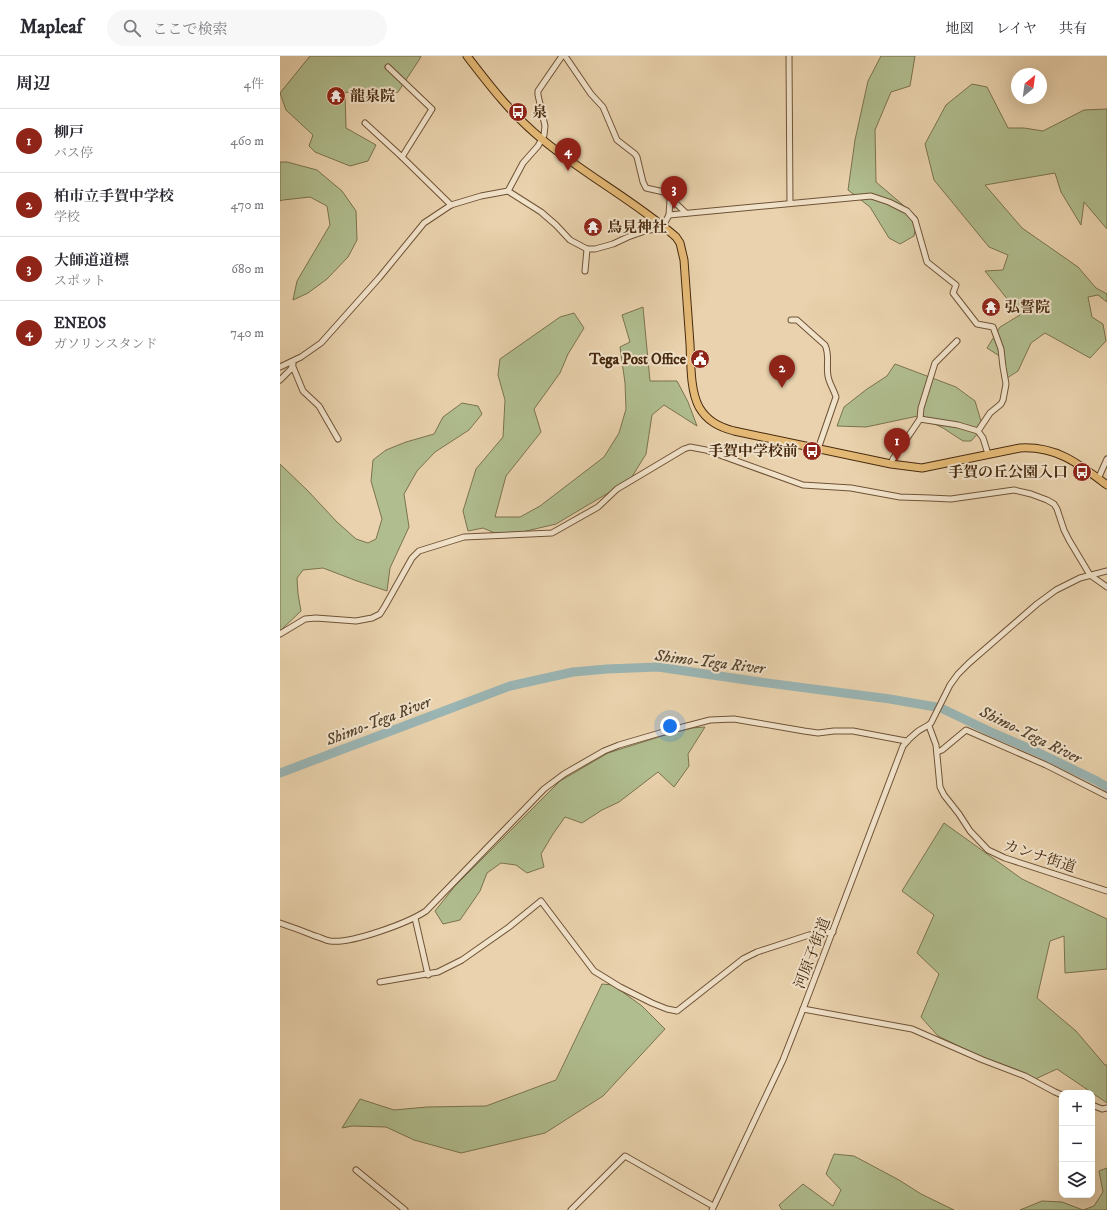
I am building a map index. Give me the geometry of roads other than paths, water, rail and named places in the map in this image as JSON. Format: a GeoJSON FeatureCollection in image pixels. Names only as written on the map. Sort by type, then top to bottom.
{"type":"FeatureCollection","features":[{"type":"Feature","properties":{"kind":"main road"},"geometry":{"type":"LineString","coordinates":[[467,56],[514,113],[542,140],[663,226],[676,237],[682,250],[693,384],[696,399],[703,414],[715,424],[734,431],[818,449],[891,464],[922,468],[933,467],[1020,448],[1043,449],[1061,455],[1107,485]]}},
{"type":"Feature","properties":{"kind":"street"},"geometry":{"type":"LineString","coordinates":[[508,191],[527,157],[542,140],[544,135],[545,126],[538,91],[562,56]]}},
{"type":"Feature","properties":{"kind":"street"},"geometry":{"type":"LineString","coordinates":[[565,56],[591,94],[603,107],[613,134],[617,140],[637,157],[643,182],[646,188],[664,192],[670,200],[686,213]]}},
{"type":"Feature","properties":{"kind":"street"},"geometry":{"type":"LineString","coordinates":[[790,56],[790,203]]}},
{"type":"Feature","properties":{"kind":"street"},"geometry":{"type":"LineString","coordinates":[[388,67],[432,109],[402,157]]}},
{"type":"Feature","properties":{"kind":"street"},"geometry":{"type":"LineString","coordinates":[[365,123],[451,205]]}},
{"type":"Feature","properties":{"kind":"street"},"geometry":{"type":"LineString","coordinates":[[280,367],[292,363],[321,344],[379,278],[424,223],[451,205],[481,196],[508,191],[541,212],[570,240],[587,249],[613,244],[628,237],[663,226],[668,215],[670,200]]}},
{"type":"Feature","properties":{"kind":"street"},"geometry":{"type":"LineString","coordinates":[[668,215],[871,196],[907,211],[915,220],[927,262],[956,285],[953,293],[977,324],[993,327],[1001,349],[1006,384],[1003,400],[1001,404],[990,413],[978,431]]}},
{"type":"Feature","properties":{"kind":"street"},"geometry":{"type":"LineString","coordinates":[[585,271],[587,249]]}},
{"type":"Feature","properties":{"kind":"street"},"geometry":{"type":"LineString","coordinates":[[791,320],[797,320],[825,345],[827,349],[829,381],[836,397],[818,449]]}},
{"type":"Feature","properties":{"kind":"street"},"geometry":{"type":"LineString","coordinates":[[891,464],[920,419],[922,405],[935,363],[957,341]]}},
{"type":"Feature","properties":{"kind":"street"},"geometry":{"type":"LineString","coordinates":[[280,380],[291,368],[292,363]]}},
{"type":"Feature","properties":{"kind":"street"},"geometry":{"type":"LineString","coordinates":[[292,363],[303,391],[319,406],[338,439]]}},
{"type":"Feature","properties":{"kind":"street"},"geometry":{"type":"LineString","coordinates":[[920,419],[958,425],[978,431],[983,438],[988,454]]}},
{"type":"Feature","properties":{"kind":"street"},"geometry":{"type":"LineString","coordinates":[[280,634],[305,619],[310,618],[356,621],[372,618],[380,614],[414,555],[419,551],[464,537],[552,533],[598,507],[617,489],[690,446],[713,452],[803,486],[851,488],[900,497],[950,499],[1014,490],[1031,494],[1054,504],[1069,540],[1090,575],[1107,587]]}},
{"type":"Feature","properties":{"kind":"street"},"geometry":{"type":"LineString","coordinates":[[1098,479],[1107,459]]}},
{"type":"Feature","properties":{"kind":"street","name":"河原子街道"},"geometry":{"type":"LineString","coordinates":[[712,1208],[783,1060],[906,741],[918,731],[928,726],[934,718],[950,685],[958,674],[1046,597],[1080,578],[1107,571]]}},
{"type":"Feature","properties":{"kind":"street"},"geometry":{"type":"LineString","coordinates":[[280,923],[325,940],[339,941],[367,935],[415,918],[426,911],[544,789],[564,774],[604,751],[667,731],[710,720],[724,719],[742,720],[804,731],[853,731],[906,741]]}},
{"type":"Feature","properties":{"kind":"street","name":"カンナ街道"},"geometry":{"type":"LineString","coordinates":[[928,726],[937,752],[940,787],[944,795],[970,830],[988,850],[1005,858],[1107,891]]}},
{"type":"Feature","properties":{"kind":"street"},"geometry":{"type":"LineString","coordinates":[[937,752],[942,750],[966,730],[1046,765],[1107,796]]}},
{"type":"Feature","properties":{"kind":"street"},"geometry":{"type":"LineString","coordinates":[[380,982],[428,975],[438,972],[462,960],[509,927],[541,901],[594,971],[620,987],[652,1003],[677,1011],[743,959],[757,952],[809,935],[833,932]]}},
{"type":"Feature","properties":{"kind":"street"},"geometry":{"type":"LineString","coordinates":[[415,918],[428,975]]}},
{"type":"Feature","properties":{"kind":"street"},"geometry":{"type":"LineString","coordinates":[[803,1009],[912,1029],[983,1060],[1025,1076],[1059,1094]]}},
{"type":"Feature","properties":{"kind":"street"},"geometry":{"type":"LineString","coordinates":[[1095,1106],[1102,1109],[1107,1108]]}},
{"type":"Feature","properties":{"kind":"street"},"geometry":{"type":"LineString","coordinates":[[571,1210],[625,1156],[712,1208]]}},
{"type":"Feature","properties":{"kind":"street"},"geometry":{"type":"LineString","coordinates":[[356,1170],[405,1210]]}},
{"type":"Feature","properties":{"kind":"waterway","name":"Shimo-Tega River"},"geometry":{"type":"LineString","coordinates":[[280,773],[510,686],[573,672],[658,667],[890,699],[936,707]]}},
{"type":"Feature","properties":{"kind":"waterway","name":"Shimo-Tega River"},"geometry":{"type":"LineString","coordinates":[[943,709],[1035,751],[1107,787]]}},
{"type":"Feature","properties":{"kind":"place","name":"龍泉院"},"geometry":{"type":"Point","coordinates":[336,96]}},
{"type":"Feature","properties":{"kind":"place","name":"泉"},"geometry":{"type":"Point","coordinates":[518,112]}},
{"type":"Feature","properties":{"kind":"place","name":"ENEOS"},"geometry":{"type":"Point","coordinates":[568,171]}},
{"type":"Feature","properties":{"kind":"place","name":"大師道道標"},"geometry":{"type":"Point","coordinates":[674,209]}},
{"type":"Feature","properties":{"kind":"place","name":"鳥見神社"},"geometry":{"type":"Point","coordinates":[593,227]}},
{"type":"Feature","properties":{"kind":"place","name":"弘誓院"},"geometry":{"type":"Point","coordinates":[991,307]}},
{"type":"Feature","properties":{"kind":"place","name":"Tega Post Office"},"geometry":{"type":"Point","coordinates":[700,359]}},
{"type":"Feature","properties":{"kind":"place","name":"柏市立手賀中学校"},"geometry":{"type":"Point","coordinates":[782,388]}},
{"type":"Feature","properties":{"kind":"place","name":"手賀中学校前"},"geometry":{"type":"Point","coordinates":[812,451]}},
{"type":"Feature","properties":{"kind":"place","name":"柳戸"},"geometry":{"type":"Point","coordinates":[897,461]}},
{"type":"Feature","properties":{"kind":"place","name":"手賀の丘公園入口"},"geometry":{"type":"Point","coordinates":[1082,472]}}]}
